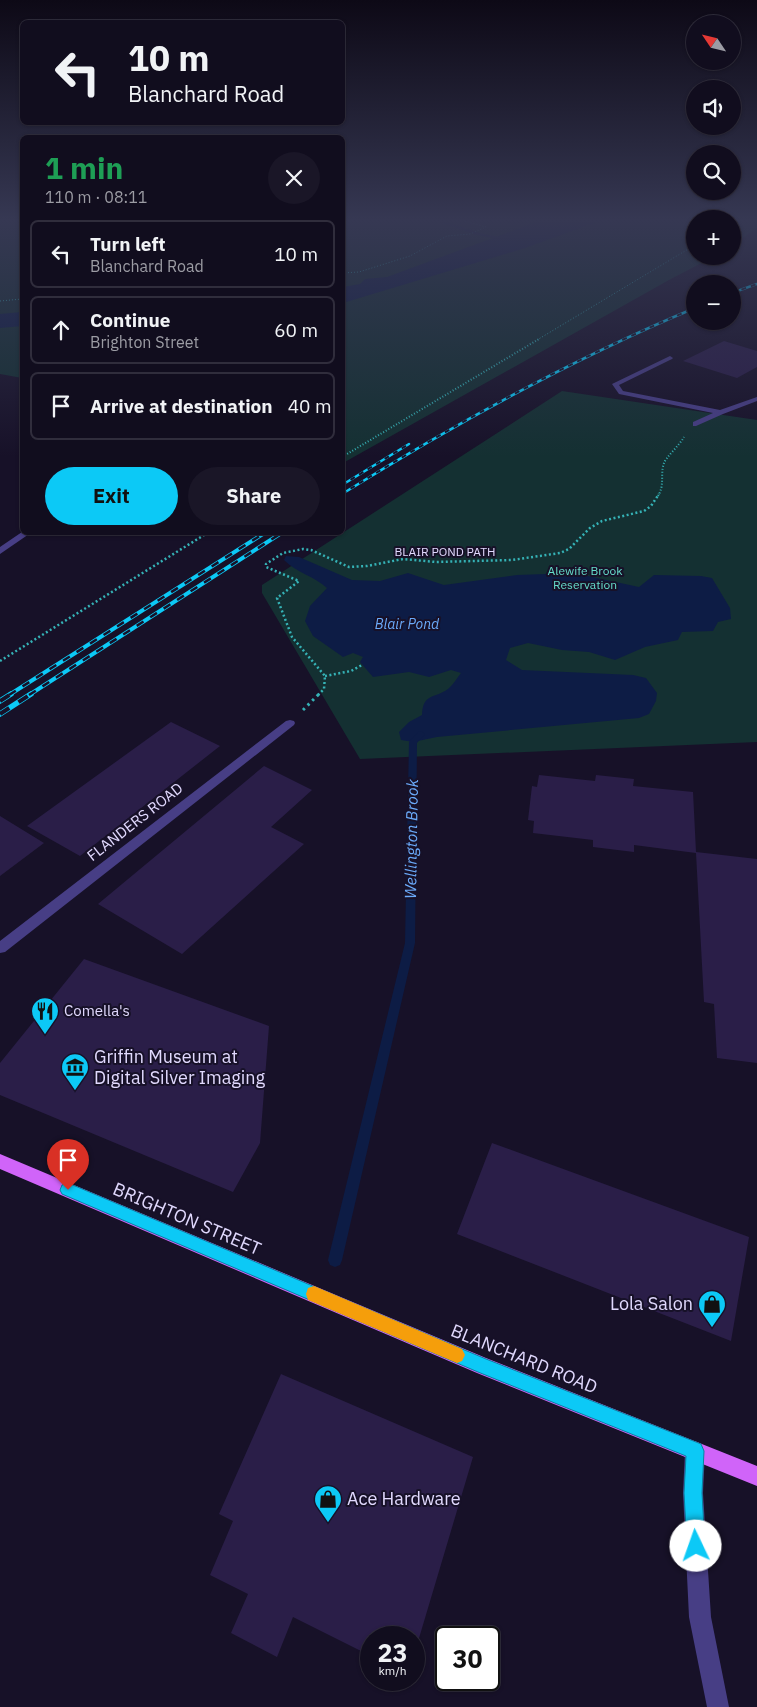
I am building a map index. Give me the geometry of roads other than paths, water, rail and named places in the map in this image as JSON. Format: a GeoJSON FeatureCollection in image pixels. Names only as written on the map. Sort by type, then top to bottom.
{"type":"FeatureCollection","features":[{"type":"Feature","properties":{"kind":"main road","name":"BRIGHTON STREET"},"geometry":{"type":"LineString","coordinates":[[0,1161],[276,1278]]}},
{"type":"Feature","properties":{"kind":"main road","name":"BLANCHARD ROAD"},"geometry":{"type":"LineString","coordinates":[[276,1278],[484,1366],[757,1476]]}},
{"type":"Feature","properties":{"kind":"street"},"geometry":{"type":"LineString","coordinates":[[670,358],[615,384],[621,393],[720,412]]}},
{"type":"Feature","properties":{"kind":"street"},"geometry":{"type":"LineString","coordinates":[[696,424],[720,412],[757,399]]}},
{"type":"Feature","properties":{"kind":"street"},"geometry":{"type":"LineString","coordinates":[[0,550],[23,535]]}},
{"type":"Feature","properties":{"kind":"street","name":"FLANDERS ROAD"},"geometry":{"type":"LineString","coordinates":[[0,948],[290,723]]}},
{"type":"Feature","properties":{"kind":"street"},"geometry":{"type":"LineString","coordinates":[[695,1451],[693,1493],[700,1617],[718,1707]]}},
{"type":"Feature","properties":{"kind":"water"},"geometry":{"type":"Polygon","coordinates":[[[345,298],[361,298],[345,302],[345,298]]]}},
{"type":"Feature","properties":{"kind":"water"},"geometry":{"type":"Polygon","coordinates":[[[20,312],[20,326],[0,328],[0,314],[20,312]]]}},
{"type":"Feature","properties":{"kind":"water","name":"Blair Pond"},"geometry":{"type":"Polygon","coordinates":[[[286,556],[299,557],[352,580],[380,581],[408,573],[444,585],[517,575],[574,573],[639,587],[654,575],[701,576],[712,578],[730,608],[731,619],[718,622],[713,631],[682,632],[678,640],[645,647],[615,660],[589,652],[562,650],[528,643],[510,648],[506,660],[522,670],[633,675],[646,678],[657,693],[656,701],[649,714],[639,718],[437,737],[413,742],[401,740],[399,732],[409,722],[422,715],[427,700],[448,689],[461,673],[451,670],[429,677],[409,672],[373,677],[360,662],[363,657],[353,653],[343,657],[313,636],[305,621],[310,606],[327,588],[289,564],[284,560],[286,556]]]}},
{"type":"Feature","properties":{"kind":"waterway","name":"Wellington Brook"},"geometry":{"type":"LineString","coordinates":[[335,1260],[410,943],[413,742],[421,734]]}},
{"type":"Feature","properties":{"kind":"railway"},"geometry":{"type":"LineString","coordinates":[[345,492],[428,442],[514,394],[603,349],[686,312]]}},
{"type":"Feature","properties":{"kind":"railway"},"geometry":{"type":"LineString","coordinates":[[345,483],[409,444]]}},
{"type":"Feature","properties":{"kind":"railway"},"geometry":{"type":"LineString","coordinates":[[9,695],[261,535]]}},
{"type":"Feature","properties":{"kind":"railway"},"geometry":{"type":"LineString","coordinates":[[29,695],[278,535]]}},
{"type":"Feature","properties":{"kind":"railway"},"geometry":{"type":"LineString","coordinates":[[0,701],[11,694]]}},
{"type":"Feature","properties":{"kind":"railway"},"geometry":{"type":"LineString","coordinates":[[0,714],[31,694]]}},
{"type":"Feature","properties":{"kind":"place","name":"Comella's"},"geometry":{"type":"Point","coordinates":[45,1035]}},
{"type":"Feature","properties":{"kind":"place","name":"Griffin Museum at Digital Silver Imaging"},"geometry":{"type":"Point","coordinates":[75,1091]}},
{"type":"Feature","properties":{"kind":"place","name":"Lola Salon"},"geometry":{"type":"Point","coordinates":[712,1328]}},
{"type":"Feature","properties":{"kind":"place","name":"Ace Hardware"},"geometry":{"type":"Point","coordinates":[328,1523]}},
{"type":"Feature","properties":{"kind":"park label","name":"Alewife Brook Reservation"},"geometry":{"type":"Point","coordinates":[585,578]}}]}
